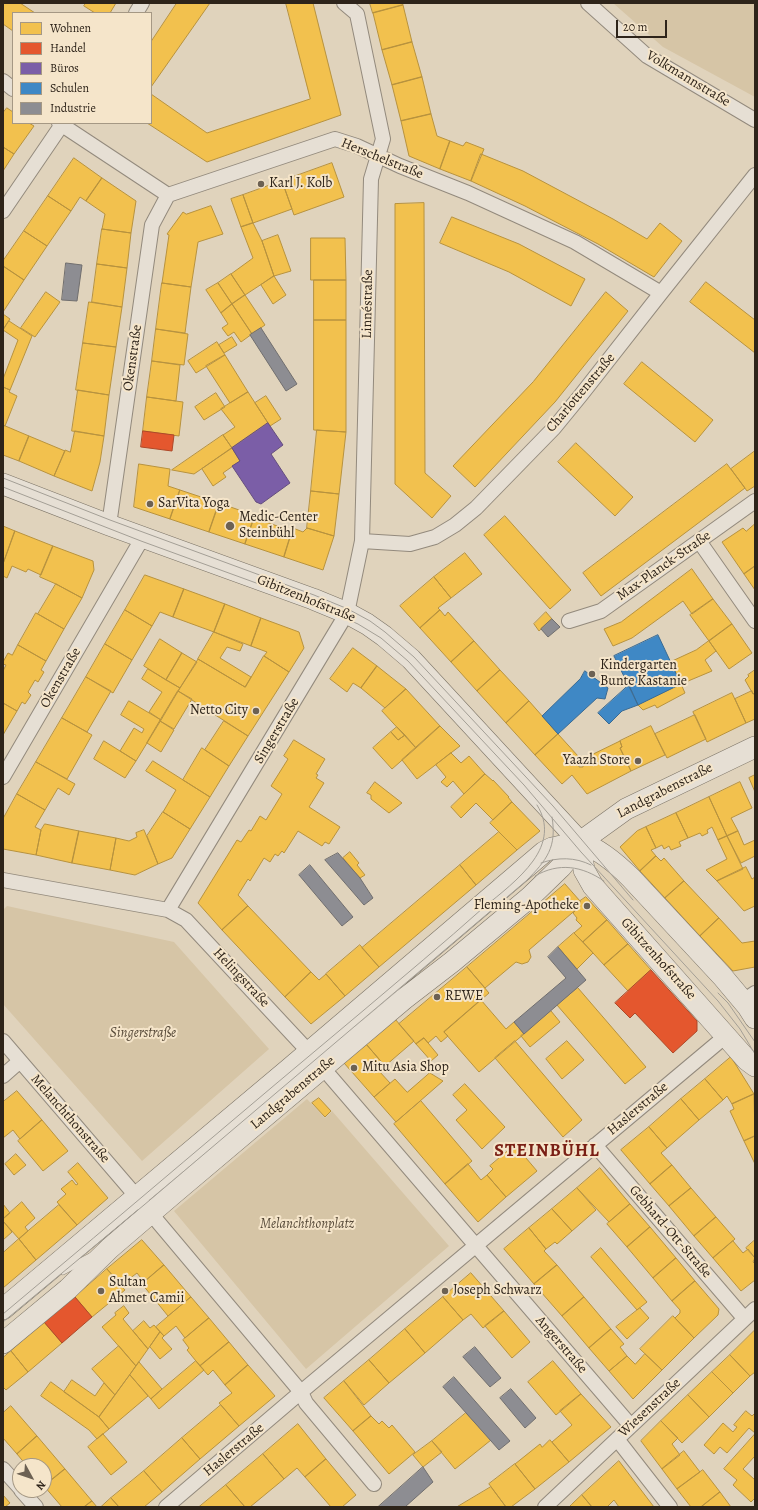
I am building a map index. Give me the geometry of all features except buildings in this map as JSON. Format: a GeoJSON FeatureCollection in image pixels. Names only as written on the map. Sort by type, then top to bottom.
{"type":"FeatureCollection","features":[{"type":"Feature","properties":{"kind":"main road","name":"Gibitzenhofstraße"},"geometry":{"type":"LineString","coordinates":[[3,484],[109,525],[313,599],[347,613],[376,629],[411,659],[580,842],[601,853],[626,873],[722,976],[749,997],[755,1018]]}},
{"type":"Feature","properties":{"kind":"main road","name":"Landgrabenstraße"},"geometry":{"type":"LineString","coordinates":[[3,1343],[80,1278],[110,1248],[151,1213],[404,999],[452,962],[550,879],[569,858],[580,842],[626,809],[755,747]]}},
{"type":"Feature","properties":{"kind":"main road","name":"Gibitzenhofstraße"},"geometry":{"type":"LineString","coordinates":[[580,842],[584,870],[593,886],[727,1035],[747,1060],[755,1066]]}},
{"type":"Feature","properties":{"kind":"main road","name":"Landgrabenstraße"},"geometry":{"type":"LineString","coordinates":[[3,1308],[138,1197],[544,852],[552,848],[580,842]]}},
{"type":"Feature","properties":{"kind":"street"},"geometry":{"type":"LineString","coordinates":[[137,12],[142,3]]}},
{"type":"Feature","properties":{"kind":"street","name":"Linnéstraße"},"geometry":{"type":"LineString","coordinates":[[344,3],[357,14],[383,139],[371,179],[362,540],[347,613]]}},
{"type":"Feature","properties":{"kind":"street","name":"Volkmannstraße"},"geometry":{"type":"LineString","coordinates":[[588,3],[647,56],[755,120]]}},
{"type":"Feature","properties":{"kind":"street"},"geometry":{"type":"LineString","coordinates":[[3,81],[12,88]]}},
{"type":"Feature","properties":{"kind":"street"},"geometry":{"type":"LineString","coordinates":[[3,210],[61,124],[168,195]]}},
{"type":"Feature","properties":{"kind":"street","name":"Herschelstraße"},"geometry":{"type":"LineString","coordinates":[[168,195],[335,139],[357,146],[468,193],[575,242],[661,293]]}},
{"type":"Feature","properties":{"kind":"street","name":"Charlottenstraße"},"geometry":{"type":"LineString","coordinates":[[362,540],[410,544],[435,537],[455,525],[492,491],[554,428],[581,396],[755,175]]}},
{"type":"Feature","properties":{"kind":"street","name":"Okenstraße"},"geometry":{"type":"LineString","coordinates":[[109,525],[152,225],[168,195]]}},
{"type":"Feature","properties":{"kind":"street","name":"Max-Planck-Straße"},"geometry":{"type":"LineString","coordinates":[[569,621],[601,611],[755,501]]}},
{"type":"Feature","properties":{"kind":"street","name":"Okenstraße"},"geometry":{"type":"LineString","coordinates":[[3,777],[143,537]]}},
{"type":"Feature","properties":{"kind":"street"},"geometry":{"type":"LineString","coordinates":[[699,542],[755,621]]}},
{"type":"Feature","properties":{"kind":"street","name":"Singerstraße"},"geometry":{"type":"LineString","coordinates":[[168,910],[347,613]]}},
{"type":"Feature","properties":{"kind":"street"},"geometry":{"type":"LineString","coordinates":[[3,880],[168,910]]}},
{"type":"Feature","properties":{"kind":"street","name":"Helingstraße"},"geometry":{"type":"LineString","coordinates":[[168,910],[186,920],[309,1052]]}},
{"type":"Feature","properties":{"kind":"street","name":"Haslerstraße"},"geometry":{"type":"LineString","coordinates":[[477,1246],[727,1035]]}},
{"type":"Feature","properties":{"kind":"street","name":"Melanchthonstraße"},"geometry":{"type":"LineString","coordinates":[[3,1041],[138,1197]]}},
{"type":"Feature","properties":{"kind":"street"},"geometry":{"type":"LineString","coordinates":[[3,1076],[20,1061]]}},
{"type":"Feature","properties":{"kind":"street"},"geometry":{"type":"LineString","coordinates":[[301,1392],[477,1246],[323,1068]]}},
{"type":"Feature","properties":{"kind":"street","name":"Gebhard-Ott-Straße"},"geometry":{"type":"LineString","coordinates":[[595,1146],[750,1313]]}},
{"type":"Feature","properties":{"kind":"street"},"geometry":{"type":"LineString","coordinates":[[138,1197],[301,1392],[306,1403],[374,1484]]}},
{"type":"Feature","properties":{"kind":"street","name":"Angerstraße"},"geometry":{"type":"LineString","coordinates":[[477,1246],[631,1426]]}},
{"type":"Feature","properties":{"kind":"street","name":"Wiesenstraße"},"geometry":{"type":"LineString","coordinates":[[545,1507],[750,1313]]}},
{"type":"Feature","properties":{"kind":"street","name":"Haslerstraße"},"geometry":{"type":"LineString","coordinates":[[166,1507],[301,1392]]}},
{"type":"Feature","properties":{"kind":"street"},"geometry":{"type":"LineString","coordinates":[[617,1439],[670,1507]]}},
{"type":"Feature","properties":{"kind":"street"},"geometry":{"type":"LineString","coordinates":[[3,1469],[12,1479]]}},
{"type":"Feature","properties":{"kind":"street"},"geometry":{"type":"LineString","coordinates":[[28,1498],[36,1507]]}},
{"type":"Feature","properties":{"kind":"lane"},"geometry":{"type":"LineString","coordinates":[[58,1274],[70,1266],[110,1248]]}},
{"type":"Feature","properties":{"kind":"green space"},"geometry":{"type":"Polygon","coordinates":[[[613,3],[755,3],[755,97],[663,47],[613,3]]]}},
{"type":"Feature","properties":{"kind":"green space","name":"Singerstraße"},"geometry":{"type":"Polygon","coordinates":[[[7,906],[174,942],[269,1049],[142,1161],[3,1004],[3,910],[7,906]]]}},
{"type":"Feature","properties":{"kind":"green space","name":"Melanchthonplatz"},"geometry":{"type":"Polygon","coordinates":[[[307,1099],[325,1118],[332,1111],[449,1246],[306,1369],[174,1211],[307,1099]]]}},
{"type":"Feature","properties":{"kind":"tram line"},"geometry":{"type":"LineString","coordinates":[[3,478],[110,520],[314,595],[348,609],[370,621],[414,657],[553,806],[633,900]]}},
{"type":"Feature","properties":{"kind":"tram line"},"geometry":{"type":"LineString","coordinates":[[3,487],[141,541],[311,603],[358,624],[381,638],[408,661],[524,785],[581,852],[718,1001],[740,1029],[755,1054]]}},
{"type":"Feature","properties":{"kind":"tram line"},"geometry":{"type":"LineString","coordinates":[[3,1314],[516,880],[533,861],[541,847],[543,840],[543,819],[537,805]]}},
{"type":"Feature","properties":{"kind":"tram line"},"geometry":{"type":"LineString","coordinates":[[3,1322],[144,1205],[526,881],[540,866],[552,845],[552,817]]}},
{"type":"Feature","properties":{"kind":"tram line"},"geometry":{"type":"LineString","coordinates":[[541,863],[560,859],[573,859],[591,865]]}},
{"type":"Feature","properties":{"kind":"tram line"},"geometry":{"type":"LineString","coordinates":[[535,876],[562,867],[579,869],[604,881]]}},
{"type":"Feature","properties":{"kind":"tram line"},"geometry":{"type":"LineString","coordinates":[[718,993],[728,1003],[755,1042]]}},
{"type":"Feature","properties":{"kind":"place","name":"Karl J. Kolb"},"geometry":{"type":"Point","coordinates":[261,184]}},
{"type":"Feature","properties":{"kind":"place","name":"SarVita Yoga"},"geometry":{"type":"Point","coordinates":[150,504]}},
{"type":"Feature","properties":{"kind":"place","name":"Medic-Center Steinbühl"},"geometry":{"type":"Point","coordinates":[230,526]}},
{"type":"Feature","properties":{"kind":"place","name":"Kindergarten Bunte Kastanie"},"geometry":{"type":"Point","coordinates":[592,674]}},
{"type":"Feature","properties":{"kind":"place","name":"Netto City"},"geometry":{"type":"Point","coordinates":[256,711]}},
{"type":"Feature","properties":{"kind":"place","name":"Yaazh Store"},"geometry":{"type":"Point","coordinates":[638,761]}},
{"type":"Feature","properties":{"kind":"place","name":"Fleming-Apotheke"},"geometry":{"type":"Point","coordinates":[587,906]}},
{"type":"Feature","properties":{"kind":"place","name":"REWE"},"geometry":{"type":"Point","coordinates":[437,997]}},
{"type":"Feature","properties":{"kind":"place","name":"Mitu Asia Shop"},"geometry":{"type":"Point","coordinates":[354,1068]}},
{"type":"Feature","properties":{"kind":"place","name":"Sultan Ahmet Camii"},"geometry":{"type":"Point","coordinates":[101,1291]}},
{"type":"Feature","properties":{"kind":"place","name":"Joseph Schwarz"},"geometry":{"type":"Point","coordinates":[445,1291]}},
{"type":"Feature","properties":{"kind":"district","name":"STEINBÜHL"},"geometry":{"type":"Point","coordinates":[547,1152]}}]}
